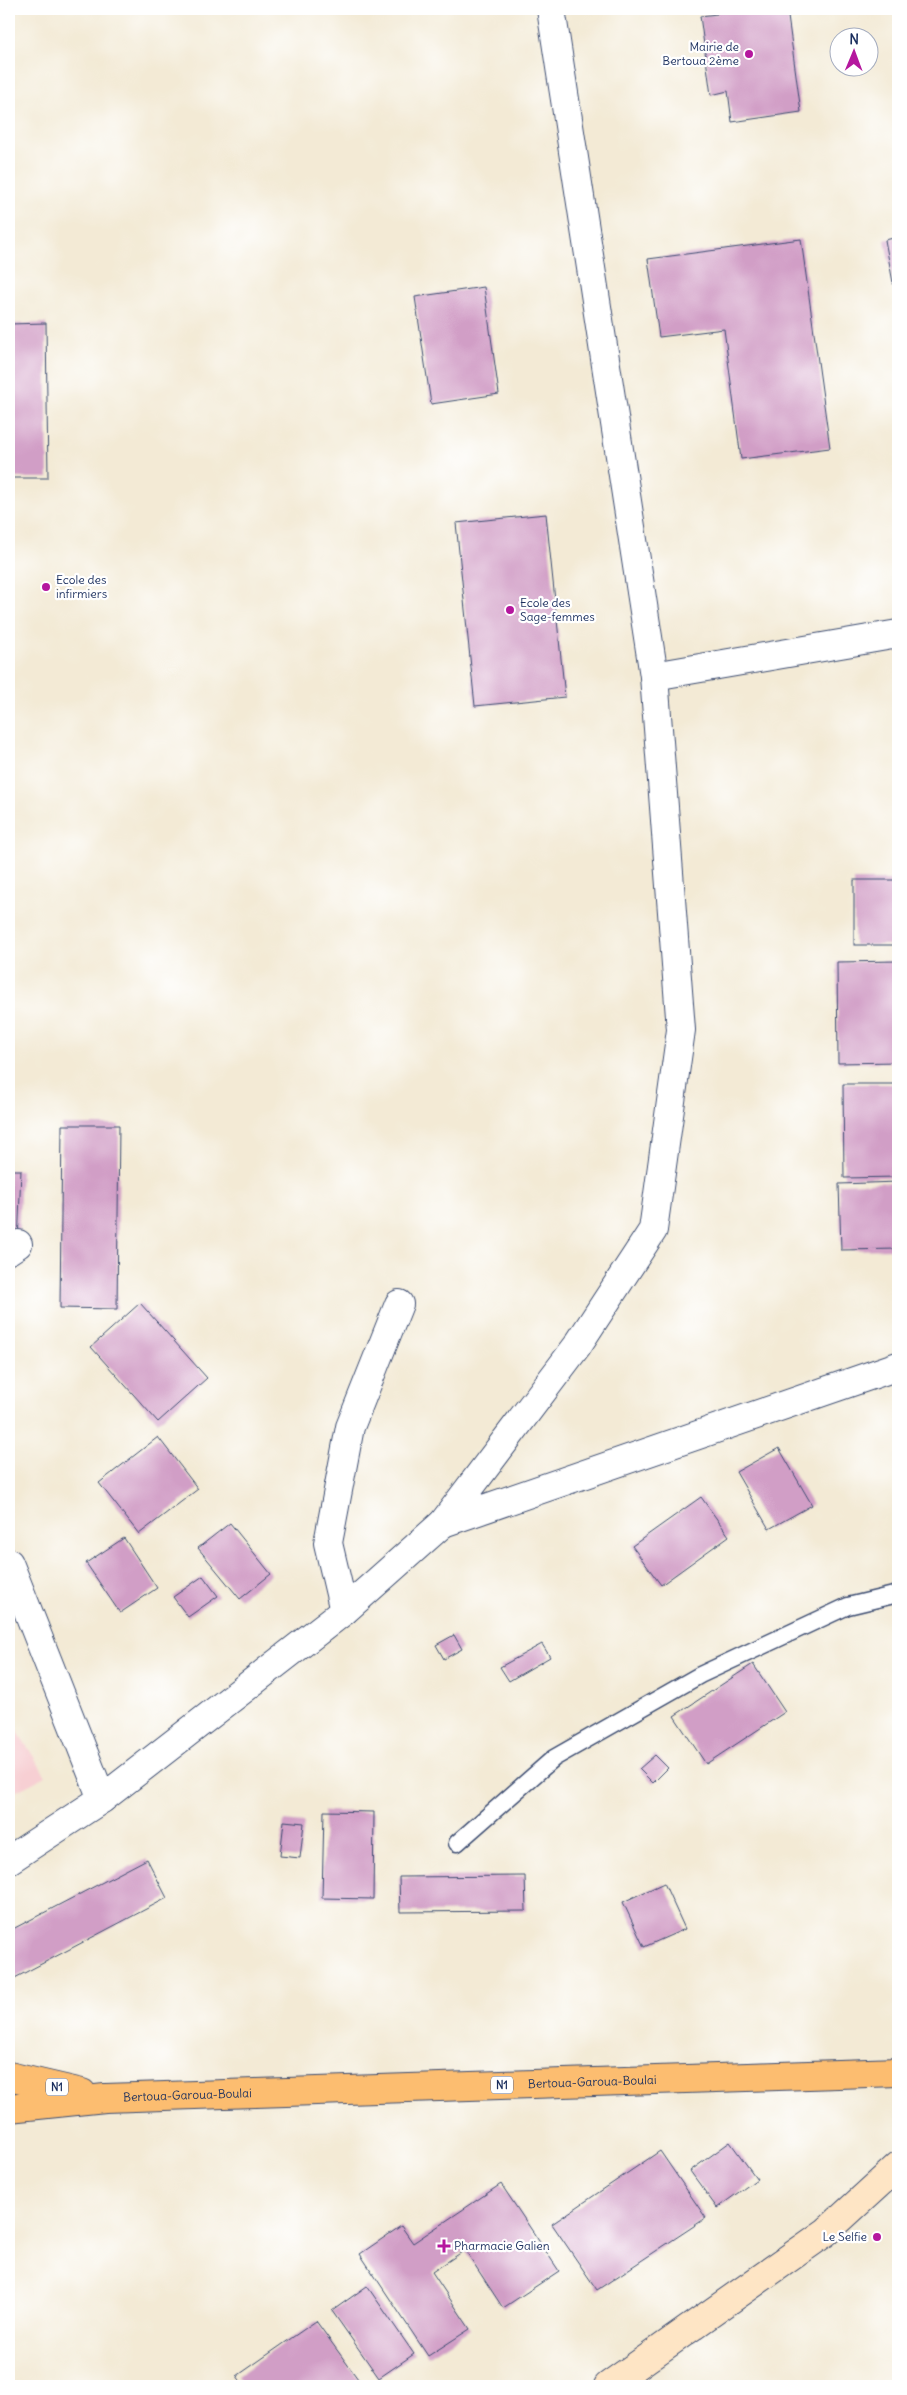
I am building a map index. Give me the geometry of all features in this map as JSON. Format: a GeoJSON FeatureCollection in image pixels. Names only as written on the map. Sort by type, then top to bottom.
{"type":"FeatureCollection","features":[{"type":"Feature","properties":{"kind":"highway","name":"Bertoua-Garoua-Boulai"},"geometry":{"type":"LineString","coordinates":[[9,2108],[105,2098],[898,2072]]}},
{"type":"Feature","properties":{"kind":"highway","name":"Bertoua-Garoua-Boulai"},"geometry":{"type":"LineString","coordinates":[[9,2076],[105,2098]]}},
{"type":"Feature","properties":{"kind":"street"},"geometry":{"type":"LineString","coordinates":[[9,1860],[102,1799],[344,1611],[443,1523],[577,1346],[653,1230],[681,1030],[654,676],[551,9]]}},
{"type":"Feature","properties":{"kind":"street"},"geometry":{"type":"LineString","coordinates":[[654,676],[898,634]]}},
{"type":"Feature","properties":{"kind":"street"},"geometry":{"type":"LineString","coordinates":[[344,1611],[328,1544],[350,1427],[399,1304]]}},
{"type":"Feature","properties":{"kind":"street"},"geometry":{"type":"LineString","coordinates":[[443,1523],[898,1366]]}},
{"type":"Feature","properties":{"kind":"street"},"geometry":{"type":"LineString","coordinates":[[9,1563],[102,1799]]}},
{"type":"Feature","properties":{"kind":"street"},"geometry":{"type":"LineString","coordinates":[[608,2386],[826,2232],[898,2166]]}},
{"type":"Feature","properties":{"kind":"lane"},"geometry":{"type":"LineString","coordinates":[[457,1843],[554,1758],[700,1675],[848,1606],[898,1594]]}},
{"type":"Feature","properties":{"kind":"shaded area"},"geometry":{"type":"Polygon","coordinates":[[[9,1718],[46,1776],[9,1795],[9,1718]]]}},
{"type":"Feature","properties":{"kind":"building","name":"Mairie de Bertoua 2ème"},"geometry":{"type":"Polygon","coordinates":[[[716,9],[787,9],[801,112],[732,122],[728,91],[711,95],[700,16],[717,14],[716,9]]]}},
{"type":"Feature","properties":{"kind":"building"},"geometry":{"type":"Polygon","coordinates":[[[898,237],[898,304],[897,304],[885,240],[898,237]]]}},
{"type":"Feature","properties":{"kind":"building"},"geometry":{"type":"Polygon","coordinates":[[[801,239],[830,448],[741,459],[724,329],[659,337],[648,259],[801,239]]]}},
{"type":"Feature","properties":{"kind":"building"},"geometry":{"type":"Polygon","coordinates":[[[484,287],[499,394],[431,404],[415,297],[484,287]]]}},
{"type":"Feature","properties":{"kind":"building"},"geometry":{"type":"Polygon","coordinates":[[[46,323],[48,478],[9,478],[9,324],[46,323]]]}},
{"type":"Feature","properties":{"kind":"building","name":"Ecole des Sage-femmes"},"geometry":{"type":"Polygon","coordinates":[[[546,514],[565,697],[475,706],[456,523],[546,514]]]}},
{"type":"Feature","properties":{"kind":"building"},"geometry":{"type":"Polygon","coordinates":[[[854,880],[898,880],[898,945],[854,945],[854,880]]]}},
{"type":"Feature","properties":{"kind":"building"},"geometry":{"type":"Polygon","coordinates":[[[898,961],[898,1062],[838,1063],[837,962],[898,961]]]}},
{"type":"Feature","properties":{"kind":"building"},"geometry":{"type":"Polygon","coordinates":[[[843,1084],[898,1084],[898,1177],[844,1178],[843,1084]]]}},
{"type":"Feature","properties":{"kind":"building"},"geometry":{"type":"Polygon","coordinates":[[[62,1125],[119,1125],[117,1309],[60,1308],[62,1125]]]}},
{"type":"Feature","properties":{"kind":"building"},"geometry":{"type":"Polygon","coordinates":[[[9,1170],[21,1170],[18,1244],[9,1244],[9,1170]]]}},
{"type":"Feature","properties":{"kind":"building"},"geometry":{"type":"Polygon","coordinates":[[[898,1182],[898,1249],[841,1250],[839,1184],[898,1182]]]}},
{"type":"Feature","properties":{"kind":"building"},"geometry":{"type":"Polygon","coordinates":[[[140,1303],[207,1378],[158,1422],[91,1347],[140,1303]]]}},
{"type":"Feature","properties":{"kind":"building"},"geometry":{"type":"Polygon","coordinates":[[[158,1437],[198,1489],[139,1534],[99,1483],[158,1437]]]}},
{"type":"Feature","properties":{"kind":"building"},"geometry":{"type":"Polygon","coordinates":[[[779,1448],[812,1505],[769,1529],[736,1472],[779,1448]]]}},
{"type":"Feature","properties":{"kind":"building"},"geometry":{"type":"Polygon","coordinates":[[[701,1497],[729,1536],[661,1585],[632,1546],[701,1497]]]}},
{"type":"Feature","properties":{"kind":"building"},"geometry":{"type":"Polygon","coordinates":[[[230,1523],[271,1574],[240,1599],[198,1548],[230,1523]]]}},
{"type":"Feature","properties":{"kind":"building"},"geometry":{"type":"Polygon","coordinates":[[[124,1538],[157,1588],[120,1613],[86,1563],[124,1538]]]}},
{"type":"Feature","properties":{"kind":"building"},"geometry":{"type":"Polygon","coordinates":[[[203,1576],[218,1596],[188,1617],[173,1597],[203,1576]]]}},
{"type":"Feature","properties":{"kind":"building"},"geometry":{"type":"Polygon","coordinates":[[[454,1635],[462,1649],[444,1659],[436,1645],[454,1635]]]}},
{"type":"Feature","properties":{"kind":"building"},"geometry":{"type":"Polygon","coordinates":[[[542,1644],[550,1657],[509,1681],[500,1667],[542,1644]]]}},
{"type":"Feature","properties":{"kind":"building"},"geometry":{"type":"Polygon","coordinates":[[[753,1664],[785,1712],[706,1764],[674,1716],[753,1664]]]}},
{"type":"Feature","properties":{"kind":"building"},"geometry":{"type":"Polygon","coordinates":[[[655,1755],[668,1768],[653,1783],[639,1769],[655,1755]]]}},
{"type":"Feature","properties":{"kind":"building"},"geometry":{"type":"Polygon","coordinates":[[[324,1811],[374,1812],[373,1899],[322,1898],[324,1811]]]}},
{"type":"Feature","properties":{"kind":"building"},"geometry":{"type":"Polygon","coordinates":[[[284,1821],[304,1823],[300,1858],[280,1856],[284,1821]]]}},
{"type":"Feature","properties":{"kind":"building"},"geometry":{"type":"Polygon","coordinates":[[[147,1859],[167,1898],[9,1981],[9,1931],[147,1859]]]}},
{"type":"Feature","properties":{"kind":"building"},"geometry":{"type":"Polygon","coordinates":[[[525,1876],[526,1911],[400,1912],[399,1877],[525,1876]]]}},
{"type":"Feature","properties":{"kind":"building"},"geometry":{"type":"Polygon","coordinates":[[[664,1883],[685,1929],[644,1947],[623,1902],[664,1883]]]}},
{"type":"Feature","properties":{"kind":"building"},"geometry":{"type":"Polygon","coordinates":[[[730,2142],[757,2179],[717,2208],[690,2171],[730,2142]]]}},
{"type":"Feature","properties":{"kind":"building"},"geometry":{"type":"Polygon","coordinates":[[[660,2151],[706,2218],[597,2290],[552,2224],[660,2151]]]}},
{"type":"Feature","properties":{"kind":"building"},"geometry":{"type":"Polygon","coordinates":[[[501,2184],[559,2271],[503,2308],[465,2250],[432,2272],[470,2329],[428,2356],[360,2254],[401,2226],[413,2243],[501,2184]]]}},
{"type":"Feature","properties":{"kind":"building"},"geometry":{"type":"Polygon","coordinates":[[[367,2286],[414,2354],[379,2378],[332,2311],[367,2286]]]}},
{"type":"Feature","properties":{"kind":"building"},"geometry":{"type":"Polygon","coordinates":[[[316,2321],[358,2379],[347,2386],[244,2386],[237,2376],[316,2321]]]}},
{"type":"Feature","properties":{"kind":"place","name":"Mairie de Bertoua 2ème"},"geometry":{"type":"Point","coordinates":[749,54]}},
{"type":"Feature","properties":{"kind":"place","name":"Ecole des infirmiers"},"geometry":{"type":"Point","coordinates":[46,587]}},
{"type":"Feature","properties":{"kind":"place","name":"Ecole des Sage-femmes"},"geometry":{"type":"Point","coordinates":[510,610]}},
{"type":"Feature","properties":{"kind":"place","name":"Le Selfie"},"geometry":{"type":"Point","coordinates":[877,2237]}},
{"type":"Feature","properties":{"kind":"place","name":"Pharmacie Galien"},"geometry":{"type":"Point","coordinates":[444,2246]}}]}
